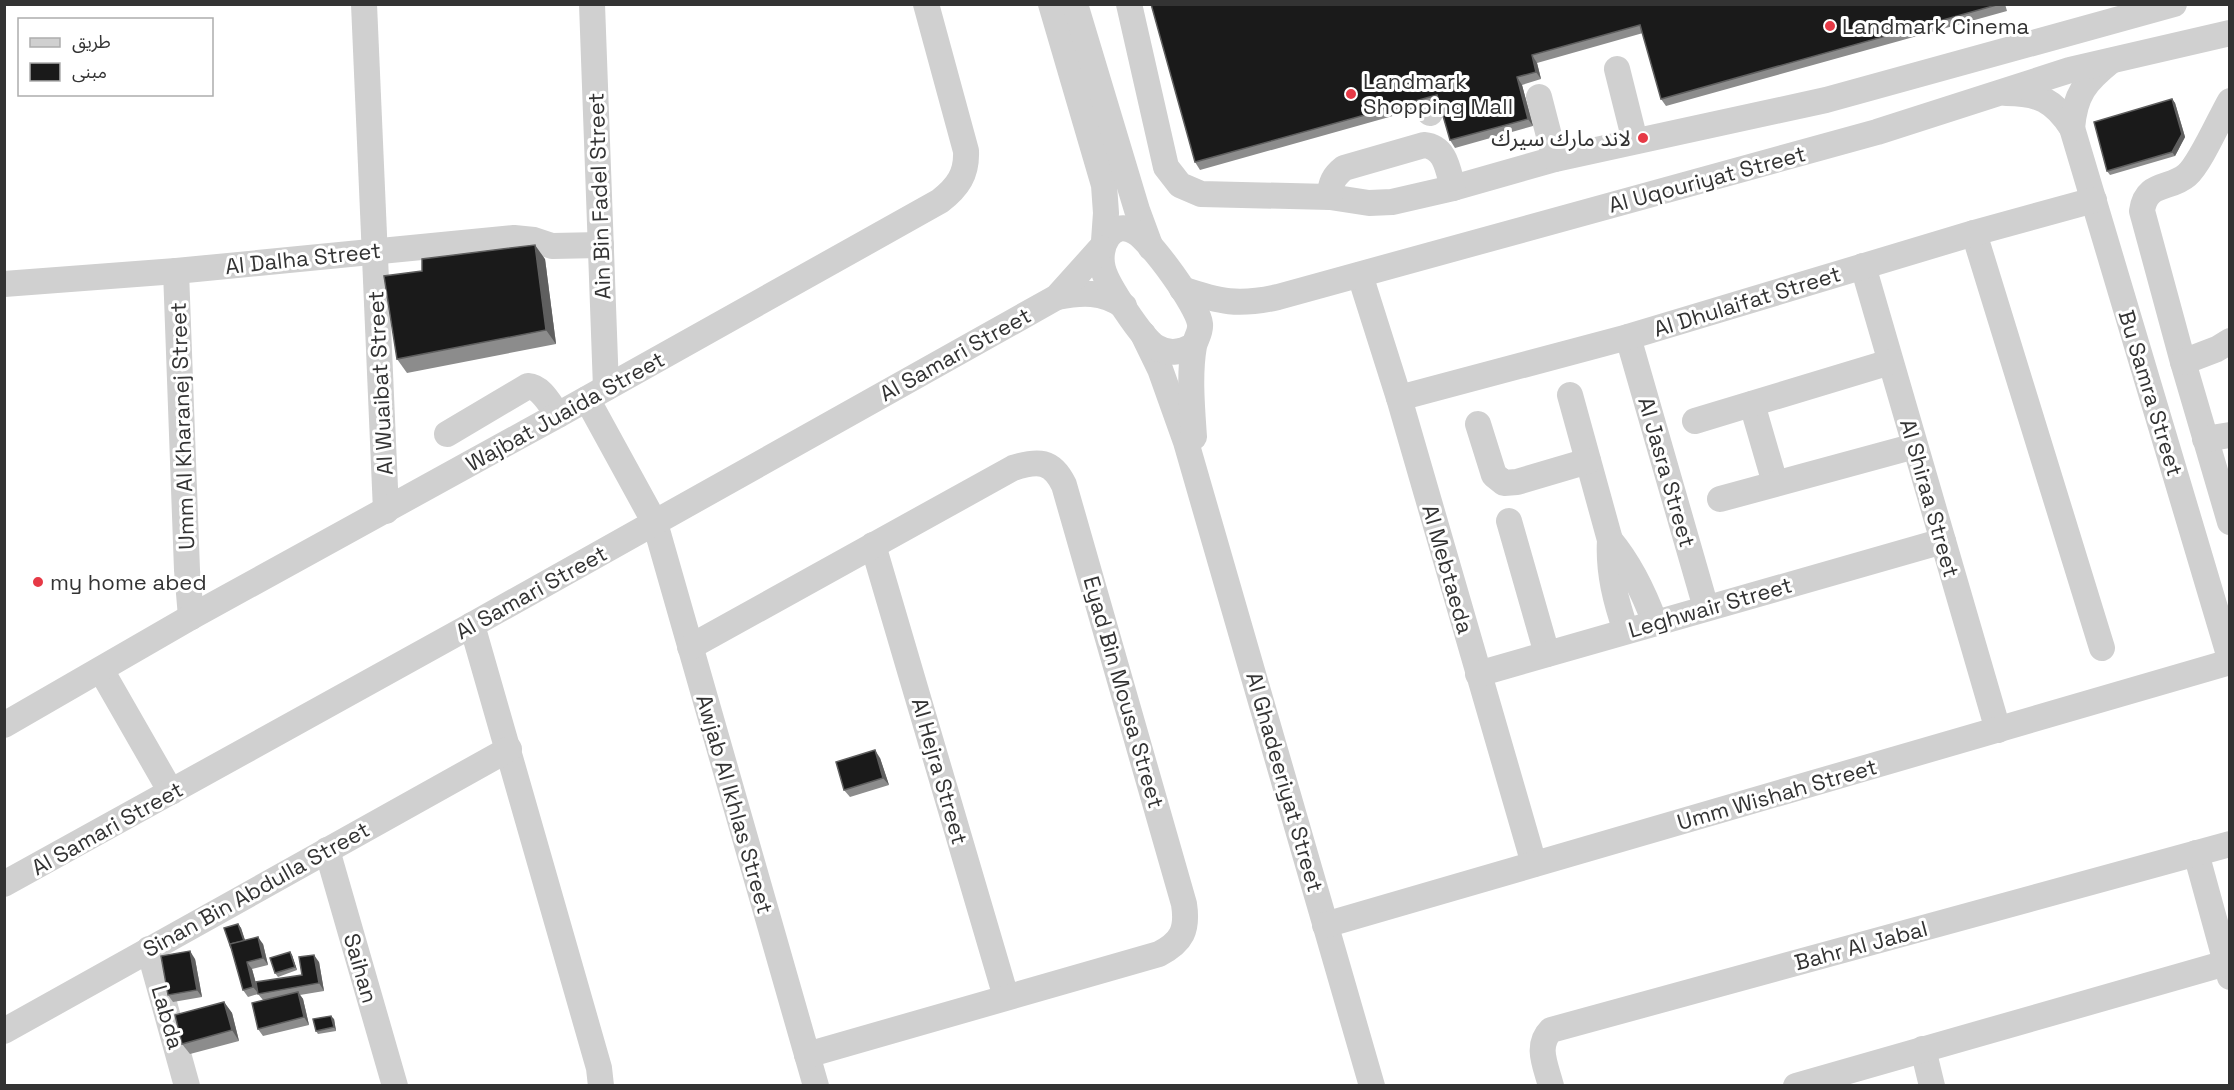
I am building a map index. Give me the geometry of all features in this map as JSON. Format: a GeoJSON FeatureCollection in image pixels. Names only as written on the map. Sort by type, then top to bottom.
{"type":"FeatureCollection","features":[{"type":"Feature","properties":{"kind":"street","name":"Al Wuaibat Street"},"geometry":{"type":"LineString","coordinates":[[364,4],[386,511]]}},
{"type":"Feature","properties":{"kind":"street","name":"Ain Bin Fadel Street"},"geometry":{"type":"LineString","coordinates":[[592,4],[601,245],[597,393]]}},
{"type":"Feature","properties":{"kind":"street","name":"Wajbat Juaida Street"},"geometry":{"type":"LineString","coordinates":[[4,725],[191,617],[386,511],[940,201],[959,185],[966,163],[966,151],[926,4]]}},
{"type":"Feature","properties":{"kind":"street"},"geometry":{"type":"LineString","coordinates":[[1051,4],[1104,185],[1106,213],[1101,261],[1104,274],[1143,334],[1156,347],[1167,351],[1186,351],[1194,345]]}},
{"type":"Feature","properties":{"kind":"street"},"geometry":{"type":"LineString","coordinates":[[1075,4],[1137,210],[1151,248]]}},
{"type":"Feature","properties":{"kind":"street"},"geometry":{"type":"LineString","coordinates":[[1129,4],[1166,167],[1179,185],[1190,191],[1212,195],[1329,197],[1380,203],[1453,188],[1555,159],[1826,100],[2174,4]]}},
{"type":"Feature","properties":{"kind":"street"},"geometry":{"type":"LineString","coordinates":[[1400,4],[1430,113]]}},
{"type":"Feature","properties":{"kind":"street","name":"Al Uqouriyat Street"},"geometry":{"type":"LineString","coordinates":[[1182,289],[1216,301],[1257,302],[1866,135],[2070,70],[2229,33]]}},
{"type":"Feature","properties":{"kind":"street","name":"Bu Samra Street"},"geometry":{"type":"LineString","coordinates":[[2072,128],[2074,109],[2081,92],[2092,76],[2112,61]]}},
{"type":"Feature","properties":{"kind":"street"},"geometry":{"type":"LineString","coordinates":[[1617,69],[1635,141]]}},
{"type":"Feature","properties":{"kind":"street","name":"Bu Samra Street"},"geometry":{"type":"LineString","coordinates":[[2000,93],[2026,93],[2041,98],[2064,116],[2072,128],[2229,660]]}},
{"type":"Feature","properties":{"kind":"street"},"geometry":{"type":"LineString","coordinates":[[1539,97],[1555,159]]}},
{"type":"Feature","properties":{"kind":"street"},"geometry":{"type":"LineString","coordinates":[[2229,101],[2194,167],[2180,181],[2151,191],[2143,203],[2143,218],[2183,362],[2217,437],[2229,522]]}},
{"type":"Feature","properties":{"kind":"street"},"geometry":{"type":"LineString","coordinates":[[1329,197],[1330,185],[1335,175],[1344,168],[1424,145],[1431,146],[1443,155],[1453,188]]}},
{"type":"Feature","properties":{"kind":"street","name":"Al Dhulaifat Street"},"geometry":{"type":"LineString","coordinates":[[1399,398],[1628,337],[1974,233],[2094,200]]}},
{"type":"Feature","properties":{"kind":"street"},"geometry":{"type":"LineString","coordinates":[[1102,245],[1119,230],[1128,230],[1136,232],[1151,248]]}},
{"type":"Feature","properties":{"kind":"street"},"geometry":{"type":"LineString","coordinates":[[1974,233],[2102,648]]}},
{"type":"Feature","properties":{"kind":"street","name":"Al Dalha Street"},"geometry":{"type":"LineString","coordinates":[[4,284],[176,271],[524,238],[552,246],[601,245]]}},
{"type":"Feature","properties":{"kind":"street","name":"Al Samari Street"},"geometry":{"type":"LineString","coordinates":[[4,884],[1057,297],[1102,245]]}},
{"type":"Feature","properties":{"kind":"street","name":"Al Ghadeeriyat Street"},"geometry":{"type":"LineString","coordinates":[[1151,248],[1182,289],[1200,324],[1194,345],[1192,398],[1196,479]]}},
{"type":"Feature","properties":{"kind":"street","name":"Al Shiraa Street"},"geometry":{"type":"LineString","coordinates":[[1863,266],[1998,730]]}},
{"type":"Feature","properties":{"kind":"street","name":"Umm Al Kharanej Street"},"geometry":{"type":"LineString","coordinates":[[176,271],[187,570],[191,617]]}},
{"type":"Feature","properties":{"kind":"street","name":"Al Mebtaeda"},"geometry":{"type":"LineString","coordinates":[[1360,275],[1399,398],[1534,864]]}},
{"type":"Feature","properties":{"kind":"street","name":"Al Samari Street"},"geometry":{"type":"LineString","coordinates":[[1057,297],[1087,293],[1112,298],[1124,306]]}},
{"type":"Feature","properties":{"kind":"street","name":"Al Ghadeeriyat Street"},"geometry":{"type":"LineString","coordinates":[[1143,334],[1174,405],[1372,1086]]}},
{"type":"Feature","properties":{"kind":"street","name":"Al Jasra Street"},"geometry":{"type":"LineString","coordinates":[[1628,337],[1706,608]]}},
{"type":"Feature","properties":{"kind":"street"},"geometry":{"type":"LineString","coordinates":[[2183,362],[2217,350],[2229,341]]}},
{"type":"Feature","properties":{"kind":"street"},"geometry":{"type":"LineString","coordinates":[[1695,421],[1890,362]]}},
{"type":"Feature","properties":{"kind":"street"},"geometry":{"type":"LineString","coordinates":[[447,434],[528,386],[536,387],[558,415]]}},
{"type":"Feature","properties":{"kind":"street","name":"Awjab Al Ikhlas Street"},"geometry":{"type":"LineString","coordinates":[[597,393],[654,523],[816,1086]]}},
{"type":"Feature","properties":{"kind":"street"},"geometry":{"type":"LineString","coordinates":[[1570,395],[1610,540],[1609,554],[1613,583],[1626,631]]}},
{"type":"Feature","properties":{"kind":"street"},"geometry":{"type":"LineString","coordinates":[[1752,404],[1775,483]]}},
{"type":"Feature","properties":{"kind":"street"},"geometry":{"type":"LineString","coordinates":[[1478,424],[1494,475],[1504,483],[1517,483],[1588,461]]}},
{"type":"Feature","properties":{"kind":"street"},"geometry":{"type":"LineString","coordinates":[[1720,499],[1915,446]]}},
{"type":"Feature","properties":{"kind":"street","name":"Eyad Bin Mousa Street"},"geometry":{"type":"LineString","coordinates":[[690,647],[1014,468],[1032,462],[1046,464],[1058,473],[1064,485],[1184,904],[1186,917],[1182,935],[1174,946],[1159,954],[807,1055]]}},
{"type":"Feature","properties":{"kind":"street"},"geometry":{"type":"LineString","coordinates":[[1509,521],[1547,654]]}},
{"type":"Feature","properties":{"kind":"street"},"geometry":{"type":"LineString","coordinates":[[1610,540],[1628,563],[1655,623]]}},
{"type":"Feature","properties":{"kind":"street","name":"Leghwair Street"},"geometry":{"type":"LineString","coordinates":[[1478,674],[1943,541]]}},
{"type":"Feature","properties":{"kind":"street","name":"Al Hejra Street"},"geometry":{"type":"LineString","coordinates":[[873,545],[1006,997]]}},
{"type":"Feature","properties":{"kind":"street"},"geometry":{"type":"LineString","coordinates":[[472,625],[599,1068],[601,1086]]}},
{"type":"Feature","properties":{"kind":"street","name":"Umm Wishah Street"},"geometry":{"type":"LineString","coordinates":[[1325,925],[1998,730],[2229,660]]}},
{"type":"Feature","properties":{"kind":"street"},"geometry":{"type":"LineString","coordinates":[[101,670],[171,792]]}},
{"type":"Feature","properties":{"kind":"street","name":"Sinan Bin Abdulla Street"},"geometry":{"type":"LineString","coordinates":[[4,1031],[508,749]]}},
{"type":"Feature","properties":{"kind":"street","name":"Bahr Al Jabal"},"geometry":{"type":"LineString","coordinates":[[1551,1086],[1541,1050],[1542,1043],[1551,1030],[2229,844]]}},
{"type":"Feature","properties":{"kind":"street","name":"Saihan"},"geometry":{"type":"LineString","coordinates":[[327,850],[395,1086]]}},
{"type":"Feature","properties":{"kind":"street"},"geometry":{"type":"LineString","coordinates":[[1796,1086],[1923,1050],[2228,970],[2196,854]]}},
{"type":"Feature","properties":{"kind":"street","name":"Labda"},"geometry":{"type":"LineString","coordinates":[[148,949],[187,1086]]}},
{"type":"Feature","properties":{"kind":"street"},"geometry":{"type":"LineString","coordinates":[[1923,1050],[1932,1086]]}},
{"type":"Feature","properties":{"kind":"building","name":"Landmark Shopping Mall"},"geometry":{"type":"Polygon","coordinates":[[[1151,4],[2000,4],[1661,99],[1640,25],[1532,55],[1536,72],[1517,77],[1528,119],[1450,140],[1437,95],[1195,162],[1151,4]]]}},
{"type":"Feature","properties":{"kind":"building"},"geometry":{"type":"Polygon","coordinates":[[[2172,99],[2182,134],[2172,152],[2107,171],[2094,122],[2172,99]]]}},
{"type":"Feature","properties":{"kind":"building"},"geometry":{"type":"Polygon","coordinates":[[[535,245],[546,330],[397,359],[384,276],[422,271],[422,259],[535,245]]]}},
{"type":"Feature","properties":{"kind":"building"},"geometry":{"type":"Polygon","coordinates":[[[875,750],[883,778],[844,790],[836,762],[875,750]]]}},
{"type":"Feature","properties":{"kind":"building"},"geometry":{"type":"Polygon","coordinates":[[[238,924],[244,941],[230,944],[231,948],[224,928],[238,924]]]}},
{"type":"Feature","properties":{"kind":"building"},"geometry":{"type":"Polygon","coordinates":[[[258,937],[263,958],[247,962],[253,987],[243,990],[230,944],[258,937]]]}},
{"type":"Feature","properties":{"kind":"building"},"geometry":{"type":"Polygon","coordinates":[[[190,951],[197,990],[168,995],[161,956],[190,951]]]}},
{"type":"Feature","properties":{"kind":"building"},"geometry":{"type":"Polygon","coordinates":[[[290,952],[295,967],[275,973],[270,958],[290,952]]]}},
{"type":"Feature","properties":{"kind":"building"},"geometry":{"type":"Polygon","coordinates":[[[314,955],[319,983],[258,994],[256,982],[302,975],[299,957],[314,955]]]}},
{"type":"Feature","properties":{"kind":"building"},"geometry":{"type":"Polygon","coordinates":[[[298,992],[304,1017],[258,1029],[252,1003],[298,992]]]}},
{"type":"Feature","properties":{"kind":"building"},"geometry":{"type":"Polygon","coordinates":[[[224,1002],[232,1030],[182,1044],[175,1015],[224,1002]]]}},
{"type":"Feature","properties":{"kind":"building"},"geometry":{"type":"Polygon","coordinates":[[[331,1016],[334,1027],[316,1031],[313,1019],[331,1016]]]}},
{"type":"Feature","properties":{"kind":"place","name":"Landmark Cinema"},"geometry":{"type":"Point","coordinates":[1830,26]}},
{"type":"Feature","properties":{"kind":"place","name":"Landmark Shopping Mall"},"geometry":{"type":"Point","coordinates":[1351,94]}},
{"type":"Feature","properties":{"kind":"place","name":"لاند مارك سيرك"},"geometry":{"type":"Point","coordinates":[1643,138]}},
{"type":"Feature","properties":{"kind":"place","name":"my home abed"},"geometry":{"type":"Point","coordinates":[38,582]}}]}
